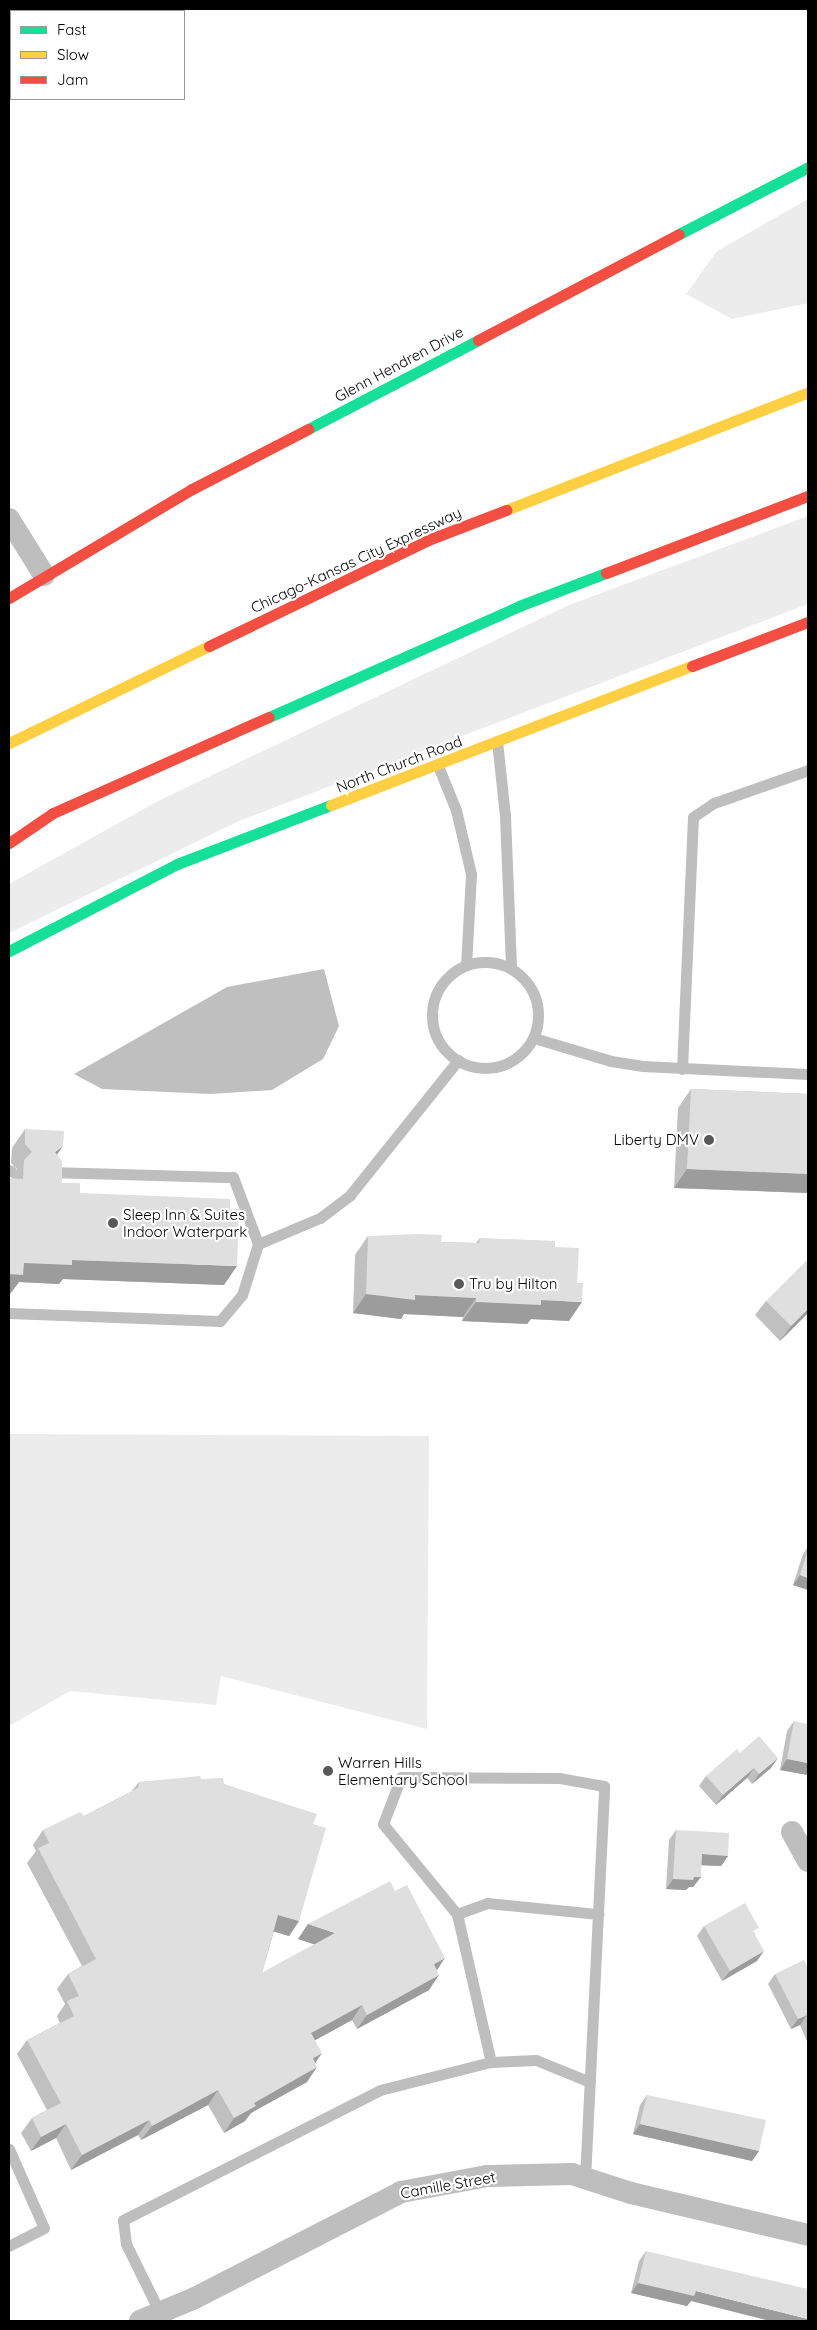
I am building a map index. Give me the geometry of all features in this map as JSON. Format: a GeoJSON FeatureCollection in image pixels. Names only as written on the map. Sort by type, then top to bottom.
{"type":"FeatureCollection","features":[{"type":"Feature","properties":{"kind":"main road","name":"Glenn Hendren Drive"},"geometry":{"type":"LineString","coordinates":[[9,598],[44,575],[192,489],[808,167]]}},
{"type":"Feature","properties":{"kind":"main road","name":"Chicago-Kansas City Expressway"},"geometry":{"type":"LineString","coordinates":[[9,742],[428,540],[808,392]]}},
{"type":"Feature","properties":{"kind":"main road"},"geometry":{"type":"LineString","coordinates":[[9,843],[53,813],[519,606],[808,496]]}},
{"type":"Feature","properties":{"kind":"main road","name":"North Church Road"},"geometry":{"type":"LineString","coordinates":[[9,951],[177,864],[438,766],[497,741],[808,622]]}},
{"type":"Feature","properties":{"kind":"street"},"geometry":{"type":"LineString","coordinates":[[9,518],[44,575]]}},
{"type":"Feature","properties":{"kind":"street"},"geometry":{"type":"LineString","coordinates":[[792,1832],[808,1861]]}},
{"type":"Feature","properties":{"kind":"street","name":"Camille Street"},"geometry":{"type":"LineString","coordinates":[[150,2317],[401,2192],[488,2176],[572,2174],[631,2193],[808,2235]]}},
{"type":"Feature","properties":{"kind":"lane"},"geometry":{"type":"LineString","coordinates":[[497,741],[505,816],[511,968]]}},
{"type":"Feature","properties":{"kind":"lane"},"geometry":{"type":"LineString","coordinates":[[438,766],[456,810],[471,874],[466,965]]}},
{"type":"Feature","properties":{"kind":"lane"},"geometry":{"type":"LineString","coordinates":[[682,1069],[693,817],[714,803],[808,770]]}},
{"type":"Feature","properties":{"kind":"lane"},"geometry":{"type":"LineString","coordinates":[[489,961],[511,968],[522,976],[536,998],[538,1025],[534,1038],[518,1057],[494,1067],[482,1068],[458,1060],[439,1042],[432,1017],[437,991],[454,971],[466,965],[489,961]]}},
{"type":"Feature","properties":{"kind":"lane"},"geometry":{"type":"LineString","coordinates":[[534,1038],[611,1061],[682,1069],[808,1074]]}},
{"type":"Feature","properties":{"kind":"lane"},"geometry":{"type":"LineString","coordinates":[[258,1244],[320,1218],[350,1195],[458,1060]]}},
{"type":"Feature","properties":{"kind":"lane"},"geometry":{"type":"LineString","coordinates":[[9,1313],[220,1322],[242,1295],[258,1244],[233,1177],[49,1172]]}},
{"type":"Feature","properties":{"kind":"lane"},"geometry":{"type":"LineString","coordinates":[[491,2062],[457,1914],[383,1824],[401,1777],[559,1778],[604,1786],[585,2179]]}},
{"type":"Feature","properties":{"kind":"lane"},"geometry":{"type":"LineString","coordinates":[[457,1914],[487,1903],[598,1914]]}},
{"type":"Feature","properties":{"kind":"lane"},"geometry":{"type":"LineString","coordinates":[[150,2317],[126,2244],[124,2220],[380,2090],[491,2062],[536,2060],[590,2082]]}},
{"type":"Feature","properties":{"kind":"lane"},"geometry":{"type":"LineString","coordinates":[[9,2149],[44,2228],[9,2246]]}},
{"type":"Feature","properties":{"kind":"shaded area"},"geometry":{"type":"Polygon","coordinates":[[[808,199],[808,303],[732,319],[686,294],[717,251],[808,199]]]}},
{"type":"Feature","properties":{"kind":"shaded area"},"geometry":{"type":"Polygon","coordinates":[[[808,516],[808,604],[239,821],[9,933],[9,884],[158,801],[569,605],[808,516]]]}},
{"type":"Feature","properties":{"kind":"shaded area"},"geometry":{"type":"Polygon","coordinates":[[[324,969],[339,1026],[323,1059],[272,1090],[210,1094],[102,1089],[74,1074],[227,987],[324,969]]]}},
{"type":"Feature","properties":{"kind":"shaded area"},"geometry":{"type":"Polygon","coordinates":[[[9,1434],[429,1436],[427,1729],[221,1676],[216,1705],[70,1691],[9,1726],[9,1434]]]}},
{"type":"Feature","properties":{"kind":"building"},"geometry":{"type":"Polygon","coordinates":[[[691,1089],[808,1094],[808,1174],[687,1169],[691,1089]]]}},
{"type":"Feature","properties":{"kind":"building","name":"Sleep Inn & Suites Indoor Waterpark"},"geometry":{"type":"Polygon","coordinates":[[[25,1129],[64,1131],[63,1146],[55,1152],[62,1161],[62,1183],[80,1183],[80,1193],[230,1199],[230,1209],[239,1209],[237,1266],[72,1260],[72,1265],[24,1263],[23,1275],[9,1274],[9,1178],[23,1179],[24,1160],[32,1152],[25,1144],[25,1129]]]}},
{"type":"Feature","properties":{"kind":"building","name":"Tru by Hilton"},"geometry":{"type":"Polygon","coordinates":[[[442,1235],[441,1242],[479,1243],[480,1238],[555,1241],[555,1247],[579,1248],[577,1283],[583,1283],[582,1302],[541,1300],[541,1305],[476,1302],[476,1298],[415,1295],[415,1300],[366,1294],[368,1236],[442,1235]]]}},
{"type":"Feature","properties":{"kind":"building"},"geometry":{"type":"Polygon","coordinates":[[[808,1259],[808,1309],[791,1326],[766,1301],[808,1259]]]}},
{"type":"Feature","properties":{"kind":"building"},"geometry":{"type":"Polygon","coordinates":[[[808,1550],[808,1578],[800,1575],[808,1550]]]}},
{"type":"Feature","properties":{"kind":"building"},"geometry":{"type":"Polygon","coordinates":[[[794,1721],[808,1724],[808,1763],[787,1759],[794,1721]]]}},
{"type":"Feature","properties":{"kind":"building"},"geometry":{"type":"Polygon","coordinates":[[[759,1736],[778,1758],[759,1774],[754,1768],[723,1795],[706,1776],[737,1749],[740,1753],[759,1736]]]}},
{"type":"Feature","properties":{"kind":"building"},"geometry":{"type":"Polygon","coordinates":[[[200,1776],[201,1779],[223,1778],[224,1784],[317,1814],[313,1824],[326,1828],[299,1921],[278,1915],[262,1973],[335,1933],[308,1924],[390,1881],[395,1891],[407,1885],[445,1958],[434,1964],[439,1975],[367,2015],[362,2005],[311,2033],[322,2053],[313,2058],[317,2067],[254,2103],[256,2106],[234,2118],[218,2090],[152,2126],[149,2120],[82,2155],[66,2124],[41,2137],[32,2118],[61,2103],[27,2040],[74,2016],[67,2001],[79,1996],[68,1974],[96,1959],[38,1848],[49,1843],[43,1830],[80,1812],[84,1816],[138,1788],[139,1782],[200,1776]]]}},
{"type":"Feature","properties":{"kind":"building"},"geometry":{"type":"Polygon","coordinates":[[[676,1830],[729,1833],[728,1856],[702,1854],[701,1877],[694,1877],[693,1880],[673,1879],[676,1830]]]}},
{"type":"Feature","properties":{"kind":"building"},"geometry":{"type":"Polygon","coordinates":[[[745,1903],[759,1928],[753,1931],[764,1951],[730,1971],[704,1926],[745,1903]]]}},
{"type":"Feature","properties":{"kind":"building"},"geometry":{"type":"Polygon","coordinates":[[[804,1960],[808,1968],[808,2017],[807,2015],[798,2019],[775,1974],[804,1960]]]}},
{"type":"Feature","properties":{"kind":"building"},"geometry":{"type":"Polygon","coordinates":[[[647,2095],[766,2120],[759,2151],[640,2124],[647,2095]]]}},
{"type":"Feature","properties":{"kind":"building"},"geometry":{"type":"Polygon","coordinates":[[[646,2251],[808,2289],[808,2319],[696,2291],[694,2296],[638,2283],[646,2251]]]}},
{"type":"Feature","properties":{"kind":"traffic: fast"},"geometry":{"type":"LineString","coordinates":[[679,234],[808,167]]}},
{"type":"Feature","properties":{"kind":"traffic: fast"},"geometry":{"type":"LineString","coordinates":[[308,429],[478,340]]}},
{"type":"Feature","properties":{"kind":"traffic: fast"},"geometry":{"type":"LineString","coordinates":[[269,717],[519,606],[606,573]]}},
{"type":"Feature","properties":{"kind":"traffic: fast"},"geometry":{"type":"LineString","coordinates":[[9,951],[177,864],[331,805]]}},
{"type":"Feature","properties":{"kind":"traffic: slow"},"geometry":{"type":"LineString","coordinates":[[506,510],[808,392]]}},
{"type":"Feature","properties":{"kind":"traffic: slow"},"geometry":{"type":"LineString","coordinates":[[9,743],[209,646]]}},
{"type":"Feature","properties":{"kind":"traffic: slow"},"geometry":{"type":"LineString","coordinates":[[331,805],[692,666]]}},
{"type":"Feature","properties":{"kind":"traffic: jam"},"geometry":{"type":"LineString","coordinates":[[478,340],[679,234]]}},
{"type":"Feature","properties":{"kind":"traffic: jam"},"geometry":{"type":"LineString","coordinates":[[9,598],[192,489],[308,429]]}},
{"type":"Feature","properties":{"kind":"traffic: jam"},"geometry":{"type":"LineString","coordinates":[[606,573],[808,496]]}},
{"type":"Feature","properties":{"kind":"traffic: jam"},"geometry":{"type":"LineString","coordinates":[[209,646],[428,540],[506,510]]}},
{"type":"Feature","properties":{"kind":"traffic: jam"},"geometry":{"type":"LineString","coordinates":[[692,666],[808,622]]}},
{"type":"Feature","properties":{"kind":"traffic: jam"},"geometry":{"type":"LineString","coordinates":[[9,843],[53,813],[269,717]]}},
{"type":"Feature","properties":{"kind":"place","name":"Liberty DMV"},"geometry":{"type":"Point","coordinates":[709,1140]}},
{"type":"Feature","properties":{"kind":"place","name":"Sleep Inn & Suites Indoor Waterpark"},"geometry":{"type":"Point","coordinates":[113,1223]}},
{"type":"Feature","properties":{"kind":"place","name":"Tru by Hilton"},"geometry":{"type":"Point","coordinates":[459,1284]}},
{"type":"Feature","properties":{"kind":"place","name":"Warren Hills Elementary School"},"geometry":{"type":"Point","coordinates":[328,1771]}}]}
